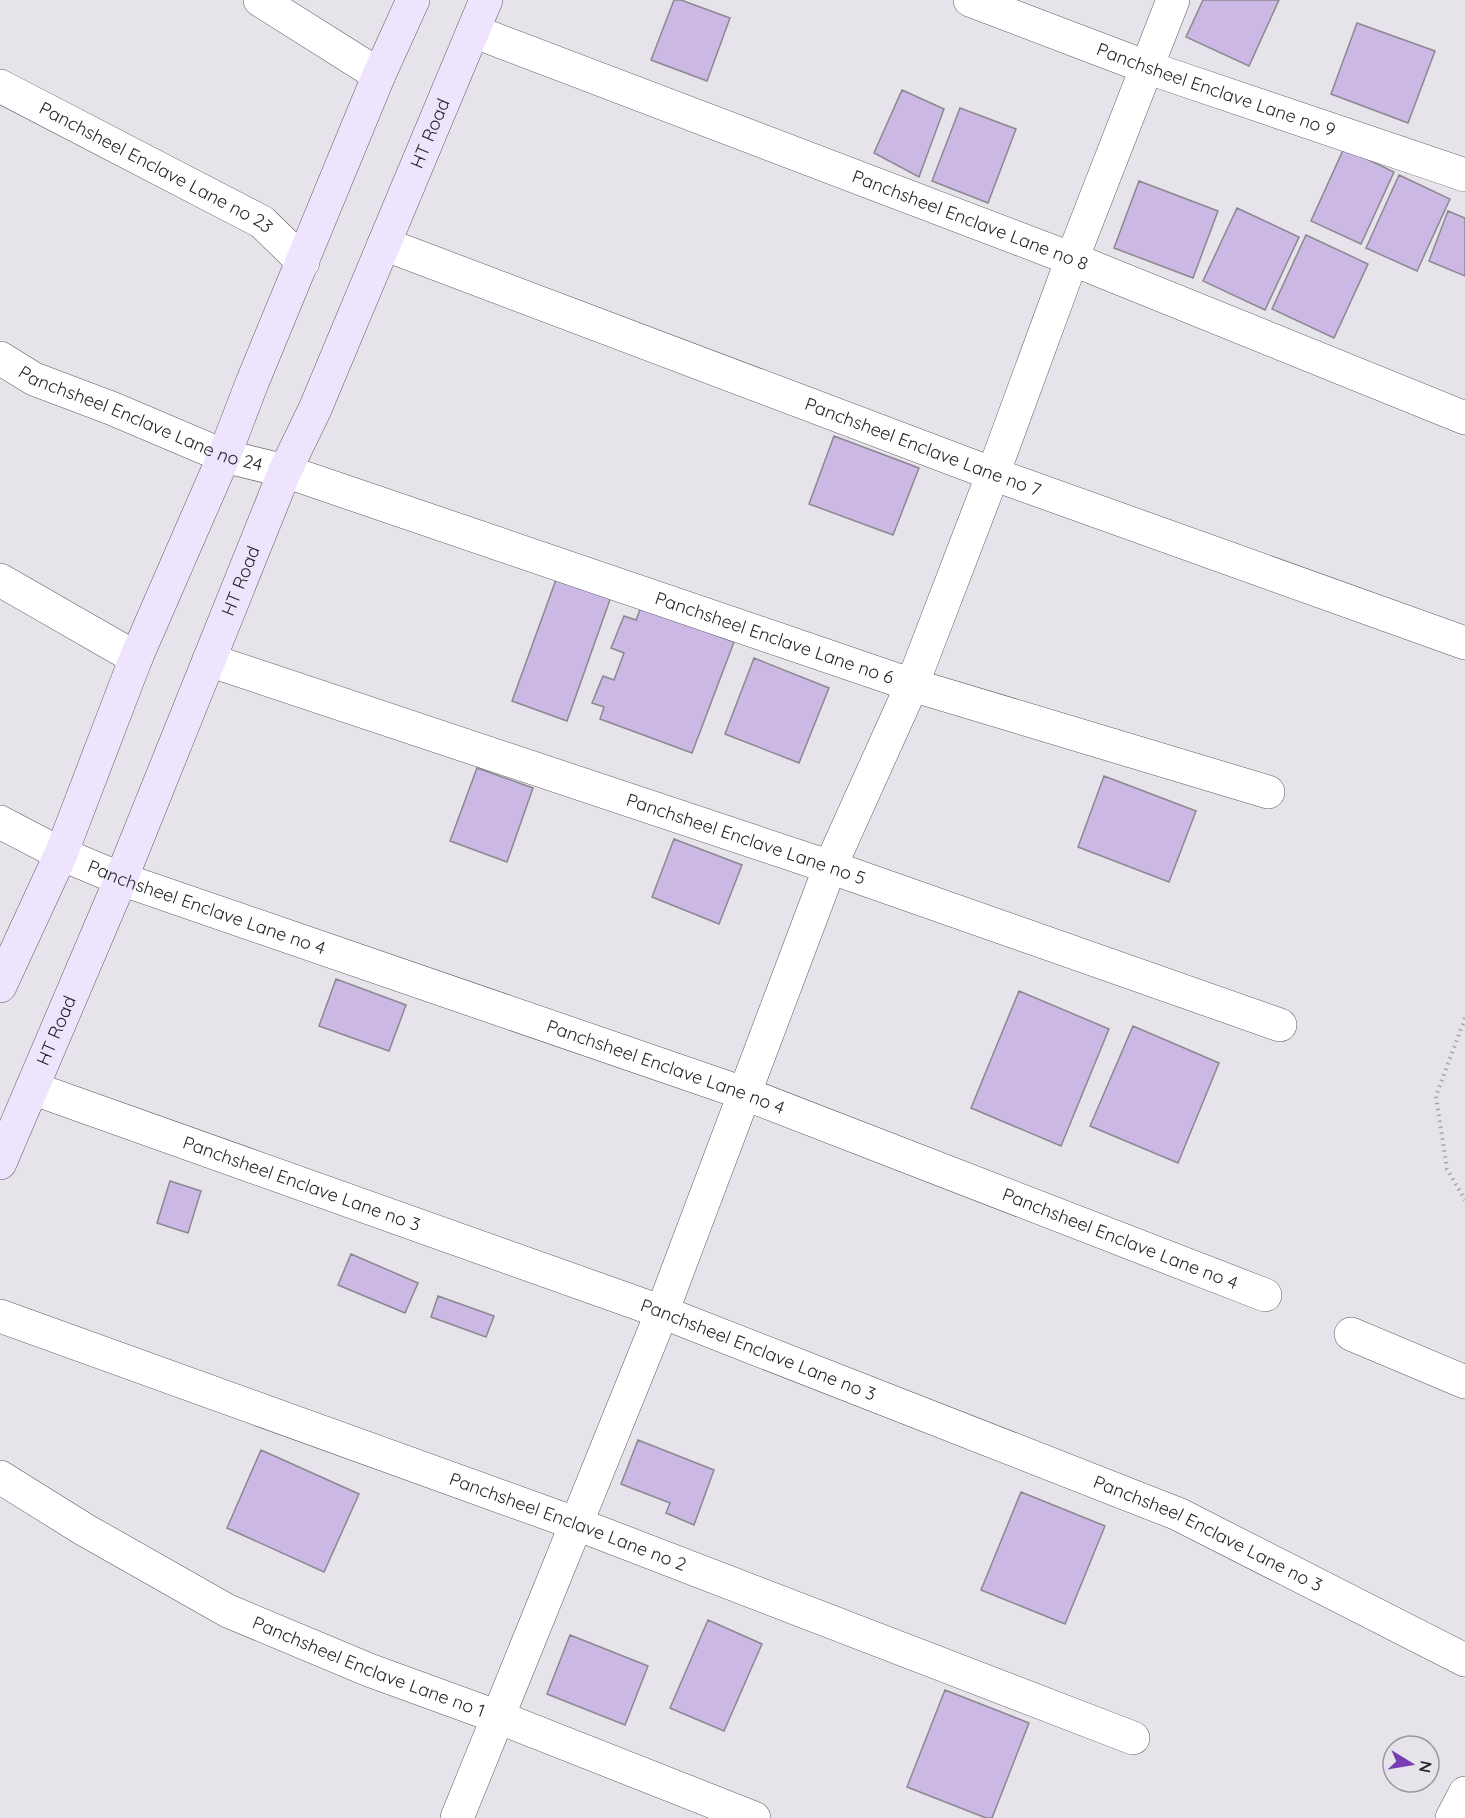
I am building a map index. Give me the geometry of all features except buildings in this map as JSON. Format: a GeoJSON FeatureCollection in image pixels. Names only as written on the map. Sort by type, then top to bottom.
{"type":"FeatureCollection","features":[{"type":"Feature","properties":{"kind":"street"},"geometry":{"type":"LineString","coordinates":[[261,0],[379,75]]}},
{"type":"Feature","properties":{"kind":"street"},"geometry":{"type":"LineString","coordinates":[[0,986],[61,854],[136,658],[224,456],[252,383],[412,0]]}},
{"type":"Feature","properties":{"kind":"street","name":"HT Road"},"geometry":{"type":"LineString","coordinates":[[0,1163],[121,879],[285,471],[315,409],[486,0]]}},
{"type":"Feature","properties":{"kind":"street","name":"Panchsheel Enclave Lane no 9"},"geometry":{"type":"LineString","coordinates":[[970,0],[1146,67],[1465,175]]}},
{"type":"Feature","properties":{"kind":"street"},"geometry":{"type":"LineString","coordinates":[[457,1818],[662,1312],[830,867],[912,685],[1072,260],[1173,0]]}},
{"type":"Feature","properties":{"kind":"street","name":"Panchsheel Enclave Lane no 8"},"geometry":{"type":"LineString","coordinates":[[473,31],[1072,260],[1465,418]]}},
{"type":"Feature","properties":{"kind":"street","name":"Panchsheel Enclave Lane no 23"},"geometry":{"type":"LineString","coordinates":[[0,86],[262,222],[303,262]]}},
{"type":"Feature","properties":{"kind":"street","name":"Panchsheel Enclave Lane no 7"},"geometry":{"type":"LineString","coordinates":[[384,244],[993,474],[1465,644]]}},
{"type":"Feature","properties":{"kind":"street","name":"Panchsheel Enclave Lane no 24"},"geometry":{"type":"LineString","coordinates":[[0,358],[34,379],[111,408],[224,456],[285,471]]}},
{"type":"Feature","properties":{"kind":"street","name":"Panchsheel Enclave Lane no 6"},"geometry":{"type":"LineString","coordinates":[[285,471],[912,685],[1268,792]]}},
{"type":"Feature","properties":{"kind":"street"},"geometry":{"type":"LineString","coordinates":[[0,580],[136,658]]}},
{"type":"Feature","properties":{"kind":"street","name":"Panchsheel Enclave Lane no 5"},"geometry":{"type":"LineString","coordinates":[[209,660],[830,867],[1280,1025]]}},
{"type":"Feature","properties":{"kind":"street","name":"Panchsheel Enclave Lane no 4"},"geometry":{"type":"LineString","coordinates":[[0,822],[61,854],[121,879],[743,1093],[1265,1295]]}},
{"type":"Feature","properties":{"kind":"street","name":"Panchsheel Enclave Lane no 3"},"geometry":{"type":"LineString","coordinates":[[32,1088],[662,1312],[1178,1515],[1465,1660]]}},
{"type":"Feature","properties":{"kind":"street","name":"Panchsheel Enclave Lane no 2"},"geometry":{"type":"LineString","coordinates":[[0,1316],[577,1524],[1132,1738]]}},
{"type":"Feature","properties":{"kind":"street"},"geometry":{"type":"LineString","coordinates":[[1351,1334],[1465,1382]]}},
{"type":"Feature","properties":{"kind":"street","name":"Panchsheel Enclave Lane no 1"},"geometry":{"type":"LineString","coordinates":[[0,1477],[85,1530],[228,1611],[369,1670],[498,1717],[754,1818]]}},
{"type":"Feature","properties":{"kind":"street"},"geometry":{"type":"LineString","coordinates":[[1452,1818],[1465,1792]]}},
{"type":"Feature","properties":{"kind":"path"},"geometry":{"type":"LineString","coordinates":[[1465,1018],[1436,1096],[1447,1169],[1465,1200]]}}]}
